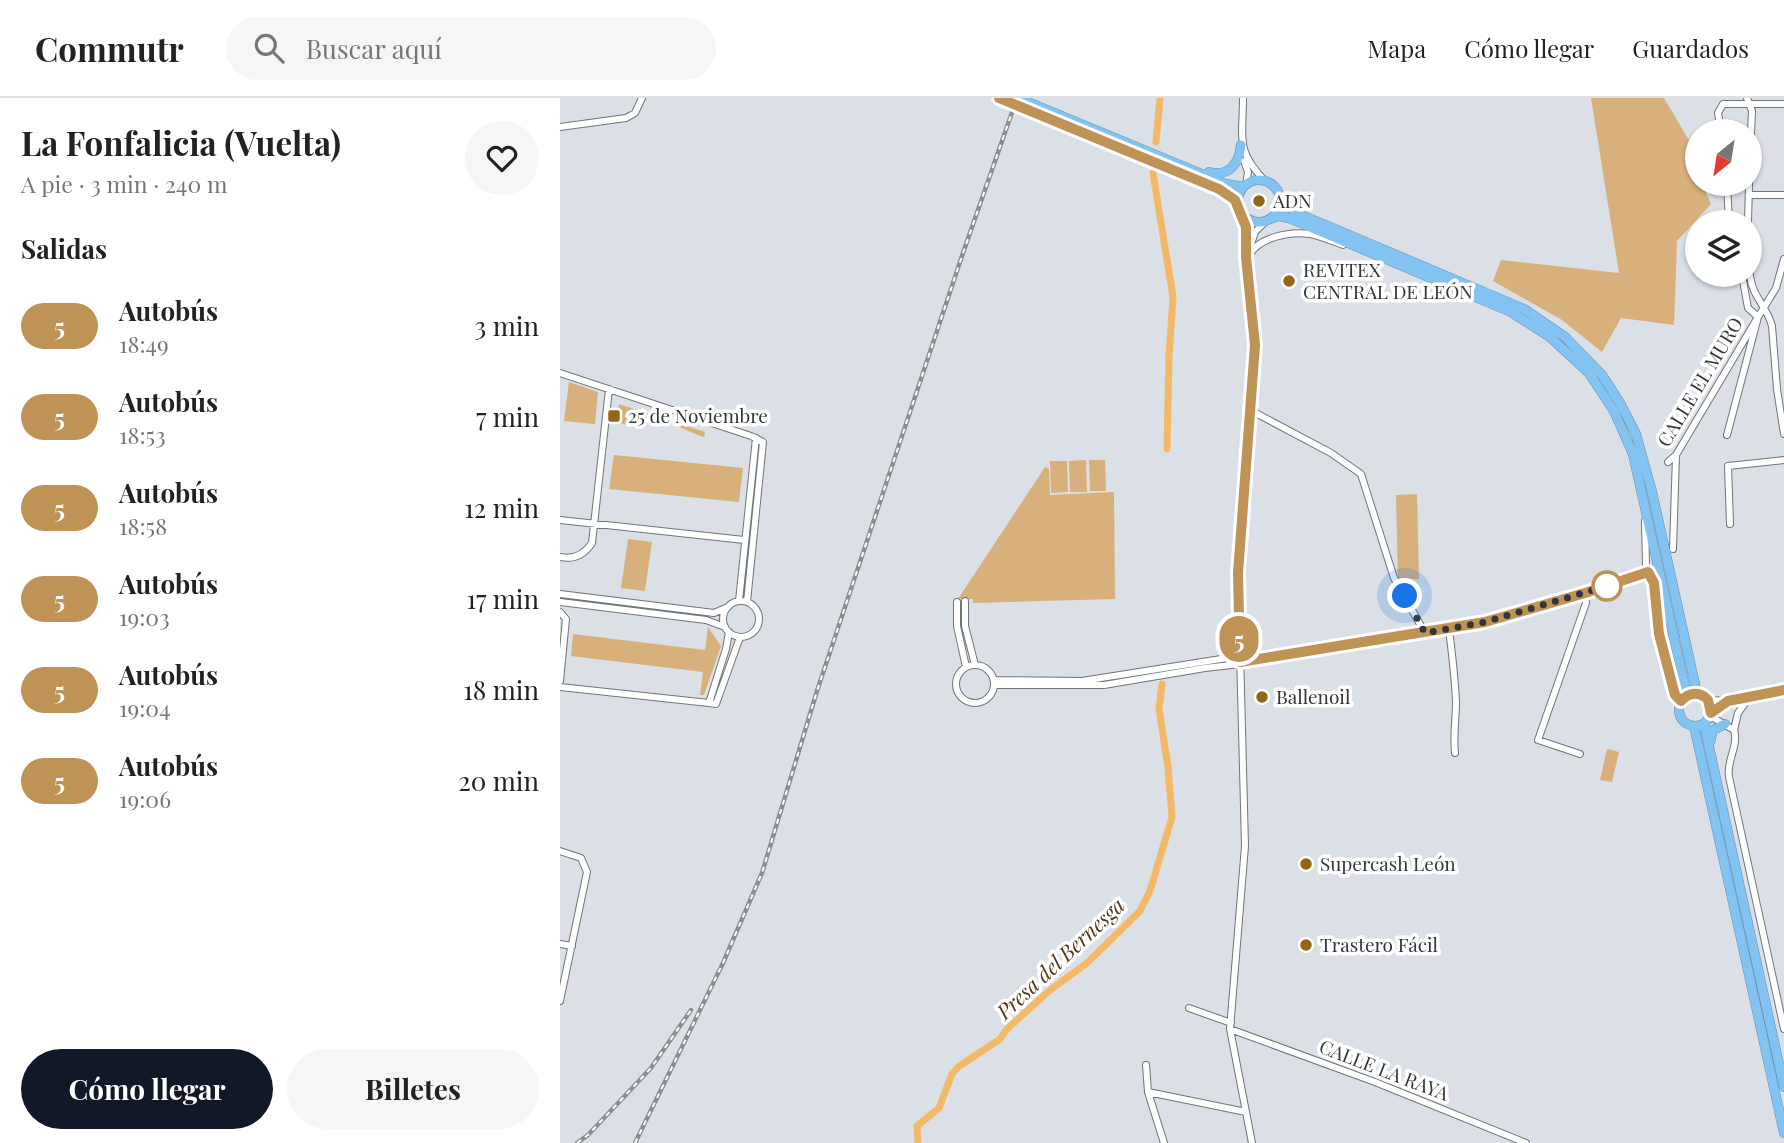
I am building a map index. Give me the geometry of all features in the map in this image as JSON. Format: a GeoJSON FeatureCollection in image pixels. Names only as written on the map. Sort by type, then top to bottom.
{"type":"FeatureCollection","features":[{"type":"Feature","properties":{"kind":"highway"},"geometry":{"type":"LineString","coordinates":[[1018,98],[1031,107],[1219,189],[1231,196],[1252,221],[1279,216],[1289,218],[1526,320],[1580,363],[1614,411],[1630,447],[1688,697]]}},
{"type":"Feature","properties":{"kind":"highway"},"geometry":{"type":"LineString","coordinates":[[1001,99],[1118,134],[1217,174],[1232,168],[1241,149]]}},
{"type":"Feature","properties":{"kind":"highway"},"geometry":{"type":"LineString","coordinates":[[1079,122],[1226,184],[1244,186]]}},
{"type":"Feature","properties":{"kind":"highway"},"geometry":{"type":"LineString","coordinates":[[1239,208],[1238,195],[1244,186],[1254,181],[1265,181],[1273,186],[1279,199],[1293,211],[1516,305],[1566,337],[1602,375],[1636,434],[1652,492],[1688,697],[1679,708],[1681,716],[1686,723],[1705,720]]}},
{"type":"Feature","properties":{"kind":"highway"},"geometry":{"type":"LineString","coordinates":[[1268,220],[1278,210],[1279,199]]}},
{"type":"Feature","properties":{"kind":"highway"},"geometry":{"type":"LineString","coordinates":[[1688,697],[1708,700],[1705,720],[1709,750],[1784,1087]]}},
{"type":"Feature","properties":{"kind":"highway"},"geometry":{"type":"LineString","coordinates":[[1705,720],[1784,1133]]}},
{"type":"Feature","properties":{"kind":"highway"},"geometry":{"type":"LineString","coordinates":[[1709,750],[1713,730],[1725,724]]}},
{"type":"Feature","properties":{"kind":"street"},"geometry":{"type":"LineString","coordinates":[[560,127],[626,118],[635,113],[642,98]]}},
{"type":"Feature","properties":{"kind":"street"},"geometry":{"type":"LineString","coordinates":[[1243,98],[1241,149],[1248,172],[1244,186]]}},
{"type":"Feature","properties":{"kind":"street"},"geometry":{"type":"LineString","coordinates":[[1748,100],[1752,119]]}},
{"type":"Feature","properties":{"kind":"street"},"geometry":{"type":"LineString","coordinates":[[1719,119],[1718,113],[1723,104],[1748,100],[1784,104]]}},
{"type":"Feature","properties":{"kind":"street"},"geometry":{"type":"LineString","coordinates":[[1241,149],[1265,181]]}},
{"type":"Feature","properties":{"kind":"street"},"geometry":{"type":"LineString","coordinates":[[1762,195],[1784,195]]}},
{"type":"Feature","properties":{"kind":"street"},"geometry":{"type":"LineString","coordinates":[[1239,208],[1247,232],[1246,257],[1255,345],[1238,573],[1245,846],[1231,1026],[1252,1143]]}},
{"type":"Feature","properties":{"kind":"street"},"geometry":{"type":"LineString","coordinates":[[1248,270],[1252,237],[1268,220]]}},
{"type":"Feature","properties":{"kind":"street"},"geometry":{"type":"LineString","coordinates":[[1250,256],[1255,247],[1276,237],[1310,233],[1418,272]]}},
{"type":"Feature","properties":{"kind":"street","name":"CALLE EL MURO"},"geometry":{"type":"LineString","coordinates":[[1668,462],[1676,455],[1765,308],[1776,288],[1784,259]]}},
{"type":"Feature","properties":{"kind":"street"},"geometry":{"type":"LineString","coordinates":[[1727,435],[1758,317],[1748,308],[1744,287]]}},
{"type":"Feature","properties":{"kind":"street"},"geometry":{"type":"LineString","coordinates":[[1753,287],[1756,299],[1765,308],[1772,326],[1784,434]]}},
{"type":"Feature","properties":{"kind":"street"},"geometry":{"type":"LineString","coordinates":[[560,373],[763,442],[747,602]]}},
{"type":"Feature","properties":{"kind":"street"},"geometry":{"type":"LineString","coordinates":[[560,557],[569,559],[579,556],[592,543],[610,389]]}},
{"type":"Feature","properties":{"kind":"street"},"geometry":{"type":"LineString","coordinates":[[1251,410],[1331,453],[1361,474],[1394,578],[1425,633]]}},
{"type":"Feature","properties":{"kind":"street"},"geometry":{"type":"LineString","coordinates":[[739,601],[756,438]]}},
{"type":"Feature","properties":{"kind":"street"},"geometry":{"type":"LineString","coordinates":[[1673,549],[1676,455]]}},
{"type":"Feature","properties":{"kind":"street"},"geometry":{"type":"LineString","coordinates":[[1730,524],[1728,466],[1784,460]]}},
{"type":"Feature","properties":{"kind":"street"},"geometry":{"type":"LineString","coordinates":[[1644,499],[1648,572],[1654,583],[1661,645],[1675,695],[1688,697]]}},
{"type":"Feature","properties":{"kind":"street"},"geometry":{"type":"LineString","coordinates":[[560,520],[744,540]]}},
{"type":"Feature","properties":{"kind":"street"},"geometry":{"type":"LineString","coordinates":[[995,683],[1082,681],[1240,661],[1449,629],[1485,622],[1648,572]]}},
{"type":"Feature","properties":{"kind":"street"},"geometry":{"type":"LineString","coordinates":[[1580,754],[1538,740],[1586,603],[1585,593]]}},
{"type":"Feature","properties":{"kind":"street"},"geometry":{"type":"LineString","coordinates":[[560,594],[714,613],[739,601],[747,602],[759,614],[758,626],[751,635],[740,637],[706,620],[560,602]]}},
{"type":"Feature","properties":{"kind":"street"},"geometry":{"type":"LineString","coordinates":[[965,601],[965,626],[975,665]]}},
{"type":"Feature","properties":{"kind":"street"},"geometry":{"type":"LineString","coordinates":[[957,603],[957,626],[967,667]]}},
{"type":"Feature","properties":{"kind":"street"},"geometry":{"type":"LineString","coordinates":[[709,703],[727,630],[724,616],[728,607]]}},
{"type":"Feature","properties":{"kind":"street"},"geometry":{"type":"LineString","coordinates":[[560,612],[566,619],[560,681]]}},
{"type":"Feature","properties":{"kind":"street"},"geometry":{"type":"LineString","coordinates":[[1449,629],[1455,674],[1455,753]]}},
{"type":"Feature","properties":{"kind":"street"},"geometry":{"type":"LineString","coordinates":[[560,687],[716,704],[740,637]]}},
{"type":"Feature","properties":{"kind":"street"},"geometry":{"type":"LineString","coordinates":[[975,665],[984,667],[991,673],[995,683],[993,693],[980,703],[965,701],[956,687],[956,679],[967,667],[975,665]]}},
{"type":"Feature","properties":{"kind":"street"},"geometry":{"type":"LineString","coordinates":[[1708,700],[1728,701],[1784,690]]}},
{"type":"Feature","properties":{"kind":"street"},"geometry":{"type":"LineString","coordinates":[[1749,698],[1738,713],[1734,730],[1736,736],[1729,758],[1729,777],[1784,1029]]}},
{"type":"Feature","properties":{"kind":"street"},"geometry":{"type":"LineString","coordinates":[[1705,720],[1728,701]]}},
{"type":"Feature","properties":{"kind":"street"},"geometry":{"type":"LineString","coordinates":[[1705,720],[1725,724],[1734,730]]}},
{"type":"Feature","properties":{"kind":"street"},"geometry":{"type":"LineString","coordinates":[[560,851],[581,858],[587,872],[560,1001]]}},
{"type":"Feature","properties":{"kind":"street"},"geometry":{"type":"LineString","coordinates":[[560,944],[572,946]]}},
{"type":"Feature","properties":{"kind":"street","name":"CALLE LA RAYA"},"geometry":{"type":"LineString","coordinates":[[1189,1008],[1526,1143]]}},
{"type":"Feature","properties":{"kind":"street"},"geometry":{"type":"LineString","coordinates":[[1146,1066],[1148,1092],[1164,1143]]}},
{"type":"Feature","properties":{"kind":"street"},"geometry":{"type":"LineString","coordinates":[[1148,1092],[1246,1112]]}},
{"type":"Feature","properties":{"kind":"shaded area"},"geometry":{"type":"Polygon","coordinates":[[[1591,98],[1664,98],[1685,134],[1685,196],[1707,196],[1711,204],[1705,210],[1685,210],[1685,232],[1677,241],[1674,325],[1621,318],[1602,352],[1562,320],[1493,281],[1501,260],[1619,273],[1591,98]]]}},
{"type":"Feature","properties":{"kind":"shaded area"},"geometry":{"type":"Polygon","coordinates":[[[569,382],[598,392],[595,424],[564,421],[569,382]]]}},
{"type":"Feature","properties":{"kind":"shaded area"},"geometry":{"type":"Polygon","coordinates":[[[619,404],[705,432],[704,437],[664,422],[649,421],[625,425],[617,420],[619,404]]]}},
{"type":"Feature","properties":{"kind":"shaded area"},"geometry":{"type":"Polygon","coordinates":[[[614,455],[743,468],[739,502],[609,489],[614,455]]]}},
{"type":"Feature","properties":{"kind":"shaded area"},"geometry":{"type":"Polygon","coordinates":[[[1086,460],[1087,492],[1070,492],[1069,461],[1086,460]]]}},
{"type":"Feature","properties":{"kind":"shaded area"},"geometry":{"type":"Polygon","coordinates":[[[1089,460],[1105,460],[1106,491],[1090,491],[1089,460]]]}},
{"type":"Feature","properties":{"kind":"shaded area"},"geometry":{"type":"Polygon","coordinates":[[[1050,461],[1067,461],[1068,492],[1051,493],[1050,461]]]}},
{"type":"Feature","properties":{"kind":"shaded area"},"geometry":{"type":"Polygon","coordinates":[[[1045,467],[1049,469],[1050,495],[1114,492],[1115,599],[973,603],[973,599],[958,599],[1045,467]]]}},
{"type":"Feature","properties":{"kind":"shaded area"},"geometry":{"type":"Polygon","coordinates":[[[1417,494],[1419,579],[1398,580],[1396,495],[1417,494]]]}},
{"type":"Feature","properties":{"kind":"shaded area"},"geometry":{"type":"Polygon","coordinates":[[[628,539],[652,542],[645,591],[621,588],[628,539]]]}},
{"type":"Feature","properties":{"kind":"shaded area"},"geometry":{"type":"Polygon","coordinates":[[[708,627],[721,646],[704,695],[700,695],[703,672],[571,656],[573,634],[705,650],[708,627]]]}},
{"type":"Feature","properties":{"kind":"shaded area"},"geometry":{"type":"Polygon","coordinates":[[[1607,749],[1619,752],[1612,782],[1600,780],[1607,749]]]}},
{"type":"Feature","properties":{"kind":"waterway","name":"Presa del Bernesga"},"geometry":{"type":"LineString","coordinates":[[1156,142],[1160,98]]}},
{"type":"Feature","properties":{"kind":"waterway","name":"Presa del Bernesga"},"geometry":{"type":"LineString","coordinates":[[1153,173],[1173,297],[1167,449]]}},
{"type":"Feature","properties":{"kind":"waterway","name":"Presa del Bernesga"},"geometry":{"type":"LineString","coordinates":[[918,1143],[917,1126],[939,1108],[952,1074],[958,1067],[1000,1039],[1007,1029],[1049,991],[1087,963],[1140,911],[1150,891],[1172,817],[1159,709],[1162,684]]}},
{"type":"Feature","properties":{"kind":"railway"},"geometry":{"type":"LineString","coordinates":[[635,1143],[723,963],[762,873],[817,691],[1017,98]]}},
{"type":"Feature","properties":{"kind":"railway"},"geometry":{"type":"LineString","coordinates":[[577,1143],[588,1135],[651,1068],[691,1010]]}},
{"type":"Feature","properties":{"kind":"bus line","name":"5"},"geometry":{"type":"LineString","coordinates":[[999,98],[1219,189],[1238,204],[1247,232],[1246,257],[1255,345],[1237,587],[1240,662],[1485,622],[1648,572],[1654,583],[1661,645],[1678,699],[1681,701],[1690,694],[1700,694],[1708,700],[1711,713],[1728,701],[1784,690]]}},
{"type":"Feature","properties":{"kind":"place","name":"ADN"},"geometry":{"type":"Point","coordinates":[1259,201]}},
{"type":"Feature","properties":{"kind":"place","name":"REVITEX CENTRAL DE LEÓN"},"geometry":{"type":"Point","coordinates":[1289,281]}},
{"type":"Feature","properties":{"kind":"place","name":"25 de Noviembre"},"geometry":{"type":"Point","coordinates":[614,416]}},
{"type":"Feature","properties":{"kind":"place","name":"Ballenoil"},"geometry":{"type":"Point","coordinates":[1262,697]}},
{"type":"Feature","properties":{"kind":"place","name":"Supercash León"},"geometry":{"type":"Point","coordinates":[1306,864]}},
{"type":"Feature","properties":{"kind":"place","name":"Trastero Fácil"},"geometry":{"type":"Point","coordinates":[1306,945]}},
{"type":"Feature","properties":{"kind":"route"},"geometry":{"type":"LineString","coordinates":[[1405,596],[1425,633],[1485,622],[1607,586]]}}]}
